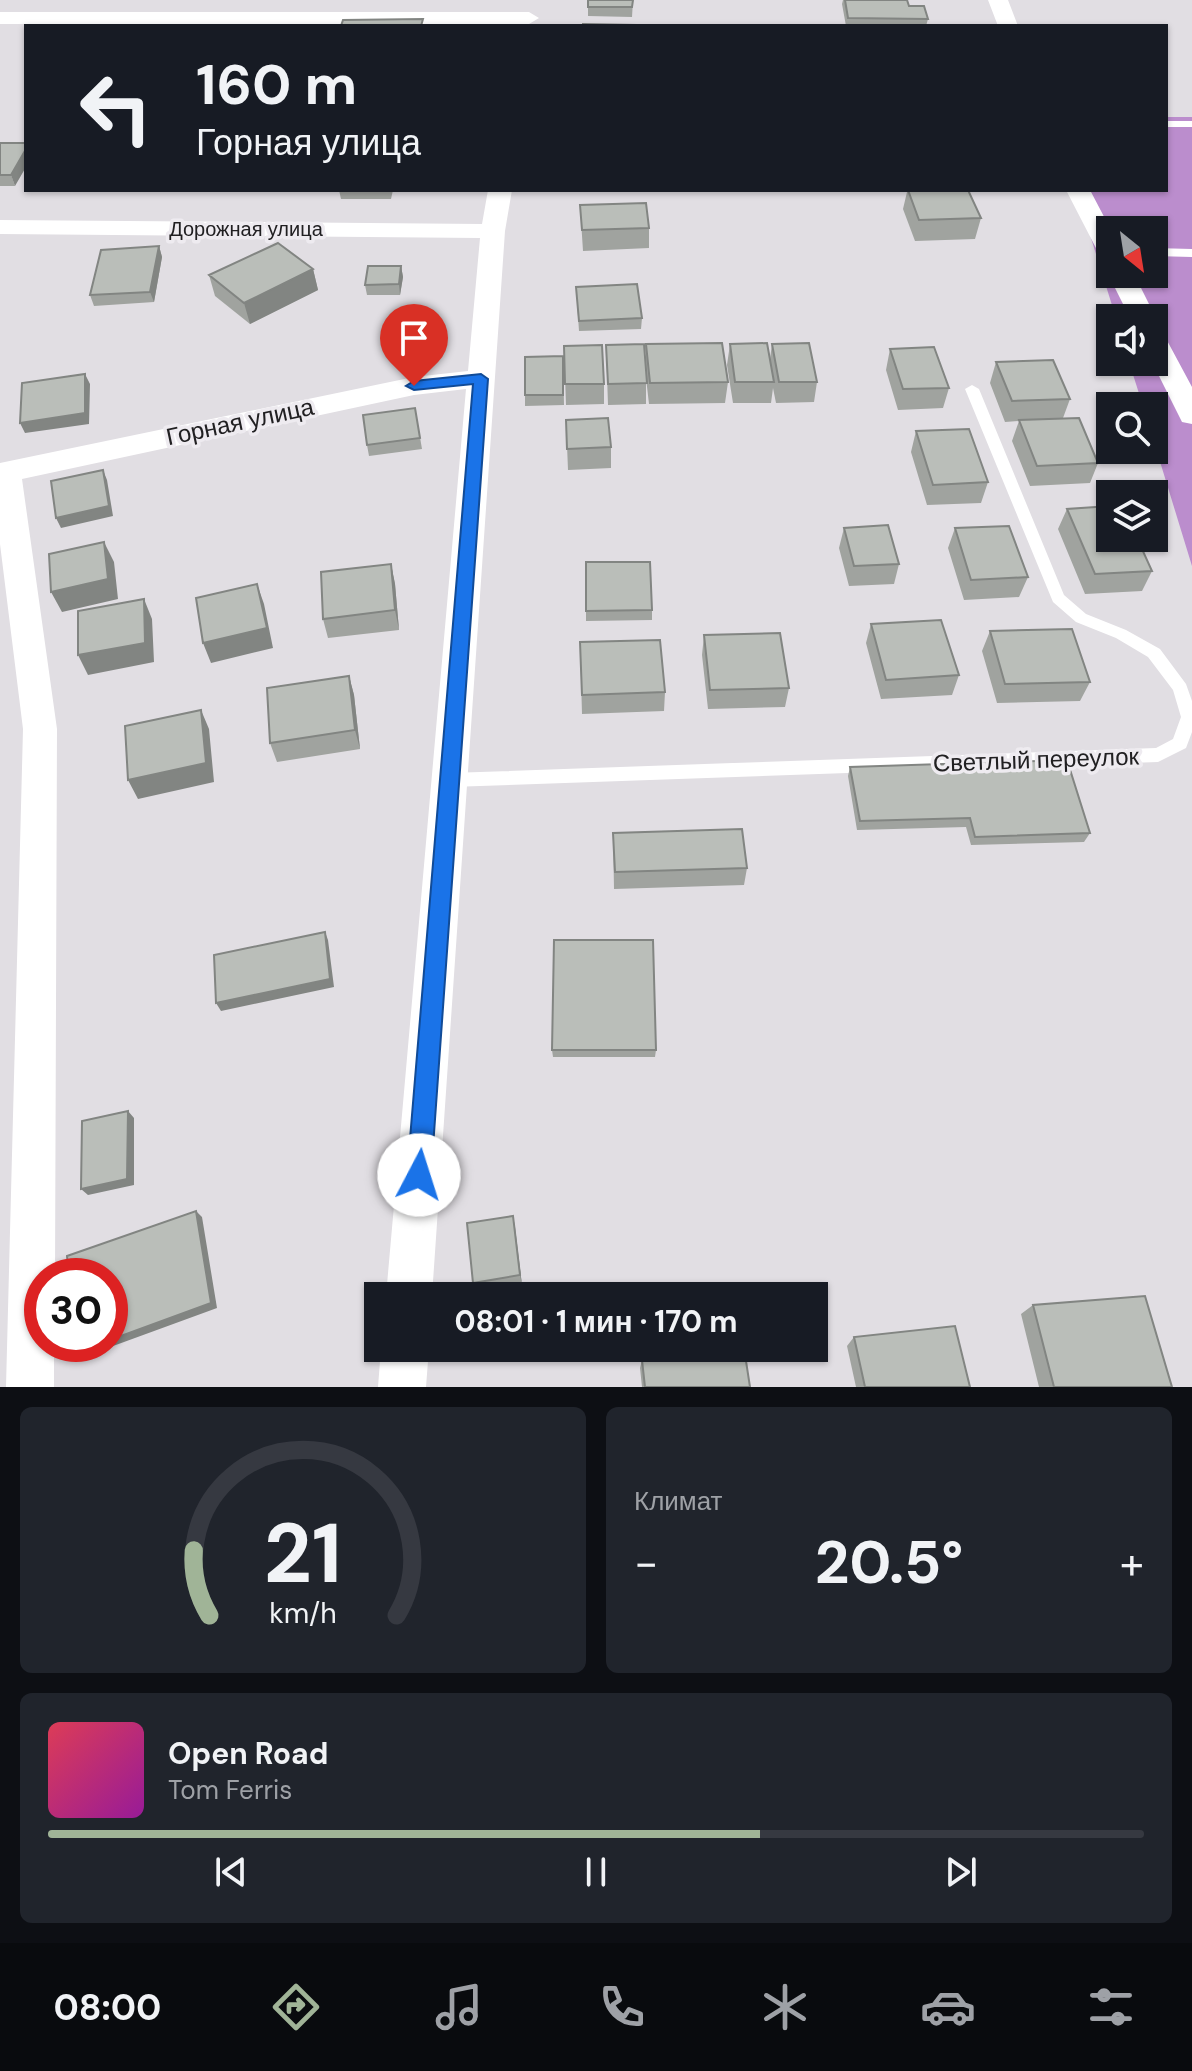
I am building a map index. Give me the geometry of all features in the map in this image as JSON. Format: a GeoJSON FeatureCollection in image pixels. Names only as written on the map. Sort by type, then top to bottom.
{"type":"FeatureCollection","features":[{"type":"Feature","properties":{"kind":"street"},"geometry":{"type":"LineString","coordinates":[[998,0],[1007,24]]}},
{"type":"Feature","properties":{"kind":"street"},"geometry":{"type":"LineString","coordinates":[[0,18],[530,15]]}},
{"type":"Feature","properties":{"kind":"street"},"geometry":{"type":"LineString","coordinates":[[410,1282],[493,231],[500,192]]}},
{"type":"Feature","properties":{"kind":"street"},"geometry":{"type":"LineString","coordinates":[[1079,192],[1096,225]]}},
{"type":"Feature","properties":{"kind":"street","name":"Дорожная улица"},"geometry":{"type":"LineString","coordinates":[[0,227],[493,231]]}},
{"type":"Feature","properties":{"kind":"street"},"geometry":{"type":"LineString","coordinates":[[1168,367],[1192,415]]}},
{"type":"Feature","properties":{"kind":"street","name":"Горная улица"},"geometry":{"type":"LineString","coordinates":[[3,472],[414,386],[481,379]]}},
{"type":"Feature","properties":{"kind":"street"},"geometry":{"type":"LineString","coordinates":[[3,472],[40,729],[30,1387]]}},
{"type":"Feature","properties":{"kind":"street"},"geometry":{"type":"LineString","coordinates":[[402,1387],[404,1362]]}},
{"type":"Feature","properties":{"kind":"lane"},"geometry":{"type":"LineString","coordinates":[[1168,124],[1192,124]]}},
{"type":"Feature","properties":{"kind":"lane"},"geometry":{"type":"LineString","coordinates":[[1168,252],[1192,253]]}},
{"type":"Feature","properties":{"kind":"lane","name":"Светлый переулок"},"geometry":{"type":"LineString","coordinates":[[450,780],[1158,755],[1180,743],[1189,717],[1180,688],[1154,653],[1121,634],[1081,618],[1058,598],[972,389]]}},
{"type":"Feature","properties":{"kind":"shaded area"},"geometry":{"type":"Polygon","coordinates":[[[1168,117],[1192,117],[1192,566],[1161,464],[1168,464],[1168,392],[1139,392],[1133,376],[1168,376],[1168,304],[1112,304],[1107,288],[1168,288],[1168,216],[1096,216],[1096,254],[1077,192],[1168,192],[1168,117]]]}},
{"type":"Feature","properties":{"kind":"building"},"geometry":{"type":"Polygon","coordinates":[[[588,0],[633,0],[632,7],[588,7],[588,0]]]}},
{"type":"Feature","properties":{"kind":"building"},"geometry":{"type":"Polygon","coordinates":[[[845,0],[907,0],[909,6],[924,6],[928,19],[848,18],[845,0]]]}},
{"type":"Feature","properties":{"kind":"building"},"geometry":{"type":"Polygon","coordinates":[[[423,19],[422,24],[342,24],[343,20],[423,19]]]}},
{"type":"Feature","properties":{"kind":"building"},"geometry":{"type":"Polygon","coordinates":[[[0,143],[24,143],[24,152],[11,175],[0,175],[0,143]]]}},
{"type":"Feature","properties":{"kind":"building"},"geometry":{"type":"Polygon","coordinates":[[[909,192],[969,192],[981,218],[919,220],[909,192]]]}},
{"type":"Feature","properties":{"kind":"building"},"geometry":{"type":"Polygon","coordinates":[[[646,203],[649,228],[582,230],[580,205],[646,203]]]}},
{"type":"Feature","properties":{"kind":"building"},"geometry":{"type":"Polygon","coordinates":[[[278,243],[313,269],[244,303],[209,275],[278,243]]]}},
{"type":"Feature","properties":{"kind":"building"},"geometry":{"type":"Polygon","coordinates":[[[159,246],[150,292],[90,295],[101,250],[159,246]]]}},
{"type":"Feature","properties":{"kind":"building"},"geometry":{"type":"Polygon","coordinates":[[[368,266],[401,266],[399,284],[365,285],[368,266]]]}},
{"type":"Feature","properties":{"kind":"building"},"geometry":{"type":"Polygon","coordinates":[[[637,284],[642,318],[579,321],[576,287],[637,284]]]}},
{"type":"Feature","properties":{"kind":"building"},"geometry":{"type":"Polygon","coordinates":[[[722,343],[728,382],[650,383],[646,344],[722,343]]]}},
{"type":"Feature","properties":{"kind":"building"},"geometry":{"type":"Polygon","coordinates":[[[767,343],[774,382],[735,382],[730,344],[767,343]]]}},
{"type":"Feature","properties":{"kind":"building"},"geometry":{"type":"Polygon","coordinates":[[[809,343],[817,382],[779,382],[772,344],[809,343]]]}},
{"type":"Feature","properties":{"kind":"building"},"geometry":{"type":"Polygon","coordinates":[[[644,344],[647,383],[608,384],[606,345],[644,344]]]}},
{"type":"Feature","properties":{"kind":"building"},"geometry":{"type":"Polygon","coordinates":[[[602,345],[604,384],[565,384],[564,346],[602,345]]]}},
{"type":"Feature","properties":{"kind":"building"},"geometry":{"type":"Polygon","coordinates":[[[934,347],[949,388],[903,389],[890,349],[934,347]]]}},
{"type":"Feature","properties":{"kind":"building"},"geometry":{"type":"Polygon","coordinates":[[[563,356],[563,395],[525,395],[525,357],[563,356]]]}},
{"type":"Feature","properties":{"kind":"building"},"geometry":{"type":"Polygon","coordinates":[[[1053,360],[1070,399],[1012,401],[996,362],[1053,360]]]}},
{"type":"Feature","properties":{"kind":"building"},"geometry":{"type":"Polygon","coordinates":[[[85,374],[85,413],[20,423],[22,383],[85,374]]]}},
{"type":"Feature","properties":{"kind":"building"},"geometry":{"type":"Polygon","coordinates":[[[415,408],[420,438],[367,445],[363,415],[415,408]]]}},
{"type":"Feature","properties":{"kind":"building"},"geometry":{"type":"Polygon","coordinates":[[[608,418],[611,447],[567,449],[566,420],[608,418]]]}},
{"type":"Feature","properties":{"kind":"building"},"geometry":{"type":"Polygon","coordinates":[[[1079,418],[1096,463],[1037,466],[1019,420],[1079,418]]]}},
{"type":"Feature","properties":{"kind":"building"},"geometry":{"type":"Polygon","coordinates":[[[969,429],[988,482],[933,485],[916,431],[969,429]]]}},
{"type":"Feature","properties":{"kind":"building"},"geometry":{"type":"Polygon","coordinates":[[[103,470],[109,506],[56,518],[51,481],[103,470]]]}},
{"type":"Feature","properties":{"kind":"building"},"geometry":{"type":"Polygon","coordinates":[[[1096,507],[1096,552],[1143,552],[1152,571],[1095,574],[1067,509],[1096,507]]]}},
{"type":"Feature","properties":{"kind":"building"},"geometry":{"type":"Polygon","coordinates":[[[888,525],[899,564],[854,566],[844,528],[888,525]]]}},
{"type":"Feature","properties":{"kind":"building"},"geometry":{"type":"Polygon","coordinates":[[[1009,526],[1028,577],[971,580],[955,528],[1009,526]]]}},
{"type":"Feature","properties":{"kind":"building"},"geometry":{"type":"Polygon","coordinates":[[[104,542],[108,579],[51,592],[49,554],[104,542]]]}},
{"type":"Feature","properties":{"kind":"building"},"geometry":{"type":"Polygon","coordinates":[[[586,562],[650,562],[652,610],[586,611],[586,562]]]}},
{"type":"Feature","properties":{"kind":"building"},"geometry":{"type":"Polygon","coordinates":[[[391,564],[395,610],[323,619],[321,572],[391,564]]]}},
{"type":"Feature","properties":{"kind":"building"},"geometry":{"type":"Polygon","coordinates":[[[257,584],[267,628],[203,643],[196,598],[257,584]]]}},
{"type":"Feature","properties":{"kind":"building"},"geometry":{"type":"Polygon","coordinates":[[[144,599],[145,643],[78,655],[78,611],[144,599]]]}},
{"type":"Feature","properties":{"kind":"building"},"geometry":{"type":"Polygon","coordinates":[[[941,620],[959,675],[886,680],[871,624],[941,620]]]}},
{"type":"Feature","properties":{"kind":"building"},"geometry":{"type":"Polygon","coordinates":[[[1072,629],[1090,682],[1005,684],[990,631],[1072,629]]]}},
{"type":"Feature","properties":{"kind":"building"},"geometry":{"type":"Polygon","coordinates":[[[780,633],[789,688],[710,690],[704,635],[780,633]]]}},
{"type":"Feature","properties":{"kind":"building"},"geometry":{"type":"Polygon","coordinates":[[[660,640],[665,692],[582,695],[580,642],[660,640]]]}},
{"type":"Feature","properties":{"kind":"building"},"geometry":{"type":"Polygon","coordinates":[[[349,676],[355,730],[270,743],[267,688],[349,676]]]}},
{"type":"Feature","properties":{"kind":"building"},"geometry":{"type":"Polygon","coordinates":[[[201,710],[206,763],[128,780],[125,726],[201,710]]]}},
{"type":"Feature","properties":{"kind":"building"},"geometry":{"type":"Polygon","coordinates":[[[1067,760],[1090,833],[975,837],[970,818],[860,821],[850,767],[1067,760]]]}},
{"type":"Feature","properties":{"kind":"building"},"geometry":{"type":"Polygon","coordinates":[[[742,829],[747,868],[615,872],[613,833],[742,829]]]}},
{"type":"Feature","properties":{"kind":"building"},"geometry":{"type":"Polygon","coordinates":[[[325,932],[330,979],[216,1003],[214,955],[325,932]]]}},
{"type":"Feature","properties":{"kind":"building"},"geometry":{"type":"Polygon","coordinates":[[[554,940],[653,940],[656,1050],[552,1050],[554,940]]]}},
{"type":"Feature","properties":{"kind":"building"},"geometry":{"type":"Polygon","coordinates":[[[128,1111],[127,1179],[81,1189],[82,1121],[128,1111]]]}},
{"type":"Feature","properties":{"kind":"building"},"geometry":{"type":"Polygon","coordinates":[[[196,1211],[211,1303],[128,1333],[128,1258],[67,1256],[196,1211]]]}},
{"type":"Feature","properties":{"kind":"building"},"geometry":{"type":"Polygon","coordinates":[[[513,1216],[520,1275],[473,1282],[467,1223],[513,1216]]]}},
{"type":"Feature","properties":{"kind":"building"},"geometry":{"type":"Polygon","coordinates":[[[1145,1296],[1172,1387],[1054,1387],[1033,1305],[1145,1296]]]}},
{"type":"Feature","properties":{"kind":"building"},"geometry":{"type":"Polygon","coordinates":[[[955,1326],[970,1387],[865,1387],[854,1337],[955,1326]]]}},
{"type":"Feature","properties":{"kind":"building"},"geometry":{"type":"Polygon","coordinates":[[[642,1362],[746,1362],[750,1387],[645,1387],[642,1362]]]}},
{"type":"Feature","properties":{"kind":"route"},"geometry":{"type":"LineString","coordinates":[[414,386],[481,379],[419,1175]]}}]}
